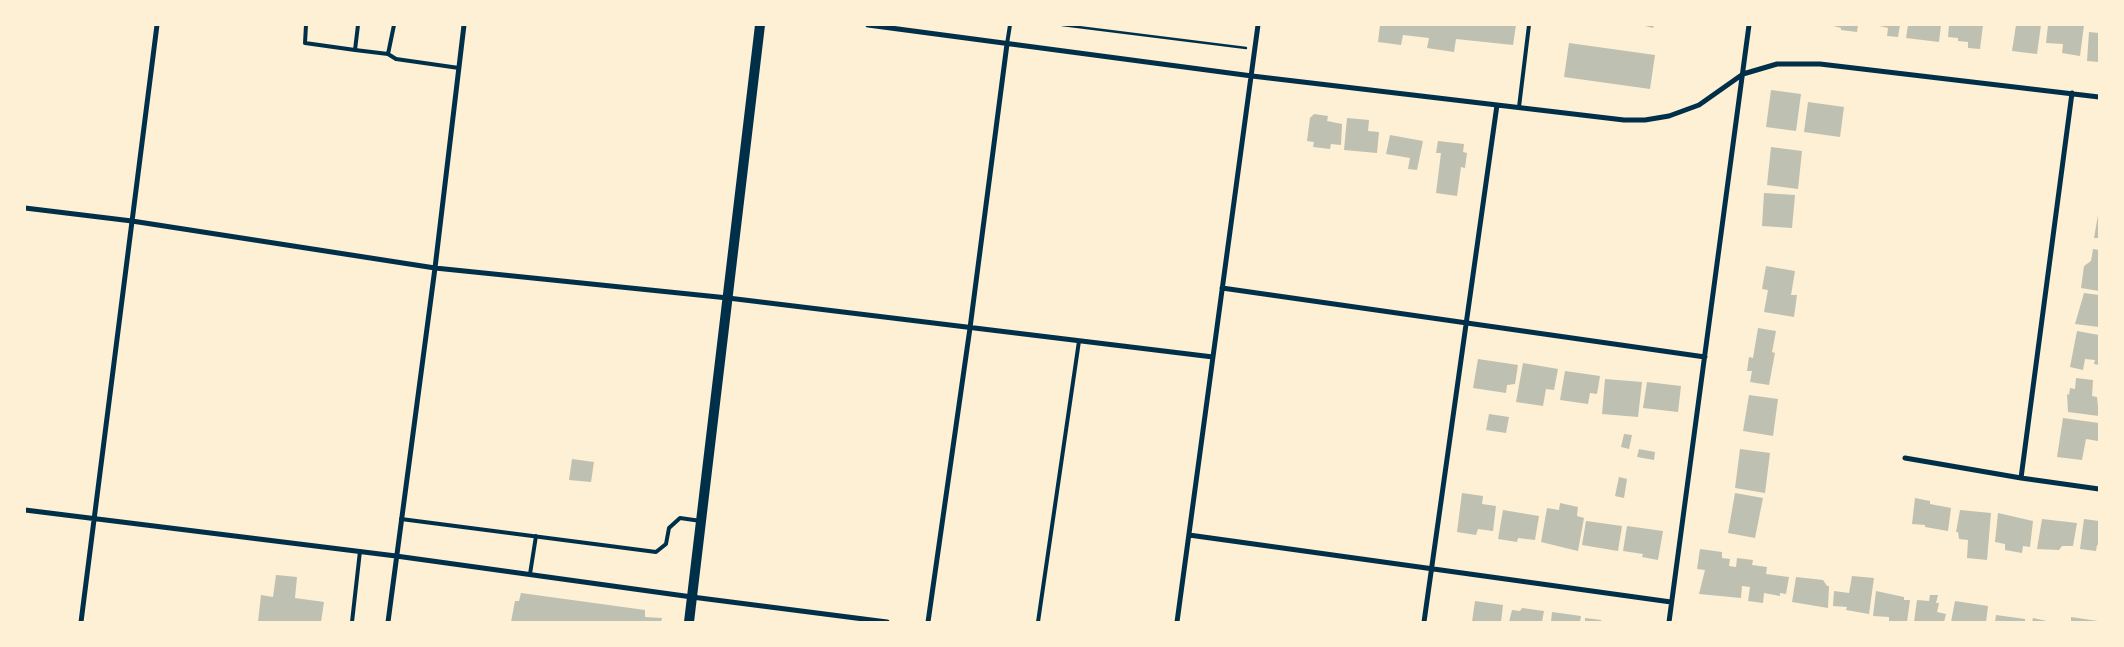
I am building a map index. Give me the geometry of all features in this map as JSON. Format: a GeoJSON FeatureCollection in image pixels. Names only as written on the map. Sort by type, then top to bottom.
{"type":"FeatureCollection","features":[{"type":"Feature","properties":{"kind":"main road"},"geometry":{"type":"LineString","coordinates":[[689,622],[760,25]]}},
{"type":"Feature","properties":{"kind":"street"},"geometry":{"type":"LineString","coordinates":[[81,622],[157,25]]}},
{"type":"Feature","properties":{"kind":"street"},"geometry":{"type":"LineString","coordinates":[[388,622],[436,268],[464,25]]}},
{"type":"Feature","properties":{"kind":"street"},"geometry":{"type":"LineString","coordinates":[[868,25],[1252,76],[1624,120],[1645,120],[1669,116],[1699,105],[1743,74],[1777,64],[1820,64],[2099,97]]}},
{"type":"Feature","properties":{"kind":"street"},"geometry":{"type":"LineString","coordinates":[[1177,622],[1258,25]]}},
{"type":"Feature","properties":{"kind":"street"},"geometry":{"type":"LineString","coordinates":[[1669,622],[1749,25]]}},
{"type":"Feature","properties":{"kind":"street"},"geometry":{"type":"LineString","coordinates":[[928,622],[970,328],[1007,44]]}},
{"type":"Feature","properties":{"kind":"street"},"geometry":{"type":"LineString","coordinates":[[2020,478],[2072,93]]}},
{"type":"Feature","properties":{"kind":"street"},"geometry":{"type":"LineString","coordinates":[[1424,622],[1497,105]]}},
{"type":"Feature","properties":{"kind":"street"},"geometry":{"type":"LineString","coordinates":[[25,208],[132,221],[436,268],[728,298],[1213,357]]}},
{"type":"Feature","properties":{"kind":"street"},"geometry":{"type":"LineString","coordinates":[[1222,288],[1705,357]]}},
{"type":"Feature","properties":{"kind":"street"},"geometry":{"type":"LineString","coordinates":[[1905,458],[2020,478],[2099,489]]}},
{"type":"Feature","properties":{"kind":"street"},"geometry":{"type":"LineString","coordinates":[[25,510],[360,551],[887,622]]}},
{"type":"Feature","properties":{"kind":"street"},"geometry":{"type":"LineString","coordinates":[[1189,535],[1671,602]]}},
{"type":"Feature","properties":{"kind":"lane"},"geometry":{"type":"LineString","coordinates":[[306,25],[305,43],[388,54],[396,59],[459,68]]}},
{"type":"Feature","properties":{"kind":"lane"},"geometry":{"type":"LineString","coordinates":[[355,50],[358,25]]}},
{"type":"Feature","properties":{"kind":"lane"},"geometry":{"type":"LineString","coordinates":[[388,54],[394,25]]}},
{"type":"Feature","properties":{"kind":"lane"},"geometry":{"type":"LineString","coordinates":[[914,31],[916,25]]}},
{"type":"Feature","properties":{"kind":"lane"},"geometry":{"type":"LineString","coordinates":[[1007,44],[1010,25]]}},
{"type":"Feature","properties":{"kind":"lane"},"geometry":{"type":"LineString","coordinates":[[1519,107],[1529,25]]}},
{"type":"Feature","properties":{"kind":"lane"},"geometry":{"type":"LineString","coordinates":[[1038,622],[1079,341]]}},
{"type":"Feature","properties":{"kind":"lane"},"geometry":{"type":"LineString","coordinates":[[401,519],[656,552],[666,544],[669,528],[680,518],[701,520]]}},
{"type":"Feature","properties":{"kind":"lane"},"geometry":{"type":"LineString","coordinates":[[530,574],[536,536]]}},
{"type":"Feature","properties":{"kind":"lane"},"geometry":{"type":"LineString","coordinates":[[352,622],[360,551]]}},
{"type":"Feature","properties":{"kind":"path"},"geometry":{"type":"LineString","coordinates":[[1062,25],[1255,49]]}},
{"type":"Feature","properties":{"kind":"building"},"geometry":{"type":"Polygon","coordinates":[[[1380,25],[1516,25],[1513,45],[1456,39],[1454,52],[1427,48],[1429,38],[1403,35],[1401,45],[1378,42],[1380,25]]]}},
{"type":"Feature","properties":{"kind":"building"},"geometry":{"type":"Polygon","coordinates":[[[1641,25],[1654,25],[1653,28],[1641,25]]]}},
{"type":"Feature","properties":{"kind":"building"},"geometry":{"type":"Polygon","coordinates":[[[1829,25],[1858,25],[1857,32],[1841,30],[1841,28],[1829,25]]]}},
{"type":"Feature","properties":{"kind":"building"},"geometry":{"type":"Polygon","coordinates":[[[1875,25],[1900,25],[1898,37],[1887,36],[1888,28],[1875,25]]]}},
{"type":"Feature","properties":{"kind":"building"},"geometry":{"type":"Polygon","coordinates":[[[1908,25],[1941,25],[1939,42],[1906,38],[1908,25]]]}},
{"type":"Feature","properties":{"kind":"building"},"geometry":{"type":"Polygon","coordinates":[[[1949,25],[1983,25],[1980,49],[1968,48],[1968,42],[1948,37],[1949,25]]]}},
{"type":"Feature","properties":{"kind":"building"},"geometry":{"type":"Polygon","coordinates":[[[2016,25],[2041,25],[2037,54],[2012,51],[2016,25]]]}},
{"type":"Feature","properties":{"kind":"building"},"geometry":{"type":"Polygon","coordinates":[[[2048,25],[2084,25],[2080,56],[2062,53],[2063,44],[2046,43],[2048,25]]]}},
{"type":"Feature","properties":{"kind":"building"},"geometry":{"type":"Polygon","coordinates":[[[2089,32],[2099,33],[2099,62],[2087,61],[2089,32]]]}},
{"type":"Feature","properties":{"kind":"building"},"geometry":{"type":"Polygon","coordinates":[[[1569,43],[1655,55],[1650,89],[1564,77],[1569,43]]]}},
{"type":"Feature","properties":{"kind":"building"},"geometry":{"type":"Polygon","coordinates":[[[1771,90],[1801,94],[1796,131],[1766,127],[1771,90]]]}},
{"type":"Feature","properties":{"kind":"building"},"geometry":{"type":"Polygon","coordinates":[[[1808,102],[1844,107],[1840,137],[1804,132],[1808,102]]]}},
{"type":"Feature","properties":{"kind":"building"},"geometry":{"type":"Polygon","coordinates":[[[1314,114],[1328,116],[1327,121],[1342,124],[1341,145],[1331,144],[1330,149],[1313,147],[1314,142],[1307,141],[1310,118],[1314,114]]]}},
{"type":"Feature","properties":{"kind":"building"},"geometry":{"type":"Polygon","coordinates":[[[1347,118],[1369,120],[1368,131],[1379,132],[1377,153],[1344,150],[1347,118]]]}},
{"type":"Feature","properties":{"kind":"building"},"geometry":{"type":"Polygon","coordinates":[[[1390,135],[1423,141],[1417,170],[1408,169],[1410,158],[1386,154],[1390,135]]]}},
{"type":"Feature","properties":{"kind":"building"},"geometry":{"type":"Polygon","coordinates":[[[1438,141],[1464,144],[1463,152],[1467,153],[1465,168],[1461,167],[1457,196],[1436,193],[1441,153],[1436,153],[1438,141]]]}},
{"type":"Feature","properties":{"kind":"building"},"geometry":{"type":"Polygon","coordinates":[[[1771,147],[1802,151],[1798,189],[1767,185],[1771,147]]]}},
{"type":"Feature","properties":{"kind":"building"},"geometry":{"type":"Polygon","coordinates":[[[1764,193],[1795,195],[1792,228],[1762,226],[1764,193]]]}},
{"type":"Feature","properties":{"kind":"building"},"geometry":{"type":"Polygon","coordinates":[[[2098,215],[2099,238],[2094,238],[2098,215]]]}},
{"type":"Feature","properties":{"kind":"building"},"geometry":{"type":"Polygon","coordinates":[[[2093,249],[2099,250],[2099,291],[2081,288],[2084,266],[2091,261],[2093,249]]]}},
{"type":"Feature","properties":{"kind":"building"},"geometry":{"type":"Polygon","coordinates":[[[1766,266],[1795,271],[1791,295],[1797,295],[1794,317],[1764,312],[1768,290],[1762,289],[1766,266]]]}},
{"type":"Feature","properties":{"kind":"building"},"geometry":{"type":"Polygon","coordinates":[[[2084,293],[2099,295],[2099,327],[2075,324],[2084,293]]]}},
{"type":"Feature","properties":{"kind":"building"},"geometry":{"type":"Polygon","coordinates":[[[1758,328],[1776,331],[1772,352],[1775,353],[1769,385],[1750,382],[1752,371],[1747,371],[1749,357],[1753,358],[1758,328]]]}},
{"type":"Feature","properties":{"kind":"building"},"geometry":{"type":"Polygon","coordinates":[[[2077,331],[2099,335],[2099,365],[2094,364],[2095,360],[2085,359],[2083,370],[2070,367],[2077,331]]]}},
{"type":"Feature","properties":{"kind":"building"},"geometry":{"type":"Polygon","coordinates":[[[1478,359],[1518,365],[1515,384],[1507,385],[1506,393],[1473,388],[1478,359]]]}},
{"type":"Feature","properties":{"kind":"building"},"geometry":{"type":"Polygon","coordinates":[[[1523,363],[1558,369],[1554,390],[1546,389],[1543,406],[1516,402],[1523,363]]]}},
{"type":"Feature","properties":{"kind":"building"},"geometry":{"type":"Polygon","coordinates":[[[1565,371],[1600,376],[1597,394],[1590,393],[1588,404],[1560,400],[1565,371]]]}},
{"type":"Feature","properties":{"kind":"building"},"geometry":{"type":"Polygon","coordinates":[[[2076,378],[2093,380],[2092,396],[2097,397],[2099,416],[2068,412],[2067,394],[2069,395],[2070,388],[2075,389],[2076,378]]]}},
{"type":"Feature","properties":{"kind":"building"},"geometry":{"type":"Polygon","coordinates":[[[1605,379],[1642,382],[1638,417],[1602,414],[1605,379]]]}},
{"type":"Feature","properties":{"kind":"building"},"geometry":{"type":"Polygon","coordinates":[[[1647,382],[1681,386],[1678,412],[1643,408],[1647,382]]]}},
{"type":"Feature","properties":{"kind":"building"},"geometry":{"type":"Polygon","coordinates":[[[1749,395],[1778,399],[1773,436],[1743,431],[1749,395]]]}},
{"type":"Feature","properties":{"kind":"building"},"geometry":{"type":"Polygon","coordinates":[[[1489,414],[1509,417],[1506,433],[1486,430],[1489,414]]]}},
{"type":"Feature","properties":{"kind":"building"},"geometry":{"type":"Polygon","coordinates":[[[2063,418],[2099,423],[2098,441],[2086,439],[2082,460],[2057,457],[2063,418]]]}},
{"type":"Feature","properties":{"kind":"building"},"geometry":{"type":"Polygon","coordinates":[[[1624,434],[1632,435],[1629,449],[1621,447],[1624,434]]]}},
{"type":"Feature","properties":{"kind":"building"},"geometry":{"type":"Polygon","coordinates":[[[1639,449],[1655,452],[1654,460],[1637,457],[1639,449]]]}},
{"type":"Feature","properties":{"kind":"building"},"geometry":{"type":"Polygon","coordinates":[[[1740,449],[1770,453],[1765,493],[1735,488],[1740,449]]]}},
{"type":"Feature","properties":{"kind":"building"},"geometry":{"type":"Polygon","coordinates":[[[572,459],[594,462],[591,482],[569,480],[572,459]]]}},
{"type":"Feature","properties":{"kind":"building"},"geometry":{"type":"Polygon","coordinates":[[[1619,477],[1627,479],[1624,498],[1615,496],[1619,477]]]}},
{"type":"Feature","properties":{"kind":"building"},"geometry":{"type":"Polygon","coordinates":[[[1462,493],[1483,496],[1482,504],[1496,506],[1493,531],[1478,529],[1476,535],[1457,532],[1462,493]]]}},
{"type":"Feature","properties":{"kind":"building"},"geometry":{"type":"Polygon","coordinates":[[[1735,493],[1763,498],[1755,538],[1728,533],[1735,493]]]}},
{"type":"Feature","properties":{"kind":"building"},"geometry":{"type":"Polygon","coordinates":[[[1915,498],[1930,501],[1930,504],[1951,508],[1948,531],[1912,524],[1915,498]]]}},
{"type":"Feature","properties":{"kind":"building"},"geometry":{"type":"Polygon","coordinates":[[[1560,503],[1578,507],[1577,516],[1584,518],[1578,551],[1541,542],[1547,508],[1559,510],[1560,503]]]}},
{"type":"Feature","properties":{"kind":"building"},"geometry":{"type":"Polygon","coordinates":[[[1503,510],[1539,516],[1535,540],[1518,538],[1517,542],[1498,539],[1503,510]]]}},
{"type":"Feature","properties":{"kind":"building"},"geometry":{"type":"Polygon","coordinates":[[[1960,510],[1991,513],[1987,560],[1967,558],[1968,540],[1959,539],[1958,532],[1956,532],[1960,510]]]}},
{"type":"Feature","properties":{"kind":"building"},"geometry":{"type":"Polygon","coordinates":[[[1998,513],[2033,521],[2030,547],[2023,546],[2022,553],[2005,550],[2005,544],[1995,542],[1998,513]]]}},
{"type":"Feature","properties":{"kind":"building"},"geometry":{"type":"Polygon","coordinates":[[[2042,519],[2077,523],[2073,546],[2062,546],[2059,550],[2037,549],[2042,519]]]}},
{"type":"Feature","properties":{"kind":"building"},"geometry":{"type":"Polygon","coordinates":[[[2084,519],[2099,521],[2099,545],[2097,545],[2096,551],[2080,549],[2084,519]]]}},
{"type":"Feature","properties":{"kind":"building"},"geometry":{"type":"Polygon","coordinates":[[[1586,521],[1622,526],[1618,551],[1582,545],[1586,521]]]}},
{"type":"Feature","properties":{"kind":"building"},"geometry":{"type":"Polygon","coordinates":[[[1627,526],[1663,531],[1658,560],[1642,557],[1643,554],[1623,551],[1627,526]]]}},
{"type":"Feature","properties":{"kind":"building"},"geometry":{"type":"Polygon","coordinates":[[[1700,549],[1722,552],[1722,558],[1730,559],[1729,566],[1736,567],[1737,558],[1753,560],[1752,565],[1767,567],[1766,574],[1789,577],[1786,594],[1780,593],[1780,596],[1764,593],[1763,603],[1748,601],[1750,587],[1742,586],[1741,598],[1699,594],[1705,570],[1697,569],[1700,549]]]}},
{"type":"Feature","properties":{"kind":"building"},"geometry":{"type":"Polygon","coordinates":[[[276,575],[297,577],[295,598],[324,602],[321,622],[258,622],[261,595],[273,597],[276,575]]]}},
{"type":"Feature","properties":{"kind":"building"},"geometry":{"type":"Polygon","coordinates":[[[1852,576],[1874,578],[1869,614],[1846,610],[1847,607],[1833,606],[1834,591],[1849,593],[1852,576]]]}},
{"type":"Feature","properties":{"kind":"building"},"geometry":{"type":"Polygon","coordinates":[[[1796,577],[1823,580],[1829,586],[1828,608],[1792,602],[1796,577]]]}},
{"type":"Feature","properties":{"kind":"building"},"geometry":{"type":"Polygon","coordinates":[[[1876,591],[1904,597],[1904,600],[1910,600],[1907,622],[1889,621],[1889,617],[1873,616],[1876,591]]]}},
{"type":"Feature","properties":{"kind":"building"},"geometry":{"type":"Polygon","coordinates":[[[521,593],[645,610],[645,617],[662,618],[661,622],[511,622],[515,601],[519,601],[521,593]]]}},
{"type":"Feature","properties":{"kind":"building"},"geometry":{"type":"Polygon","coordinates":[[[1930,595],[1938,595],[1936,603],[1939,603],[1937,612],[1946,614],[1944,622],[1914,622],[1917,600],[1929,601],[1930,595]]]}},
{"type":"Feature","properties":{"kind":"building"},"geometry":{"type":"Polygon","coordinates":[[[1475,601],[1503,605],[1501,622],[1472,622],[1475,601]]]}},
{"type":"Feature","properties":{"kind":"building"},"geometry":{"type":"Polygon","coordinates":[[[1955,601],[1988,606],[1986,622],[1951,622],[1955,601]]]}},
{"type":"Feature","properties":{"kind":"building"},"geometry":{"type":"Polygon","coordinates":[[[1522,608],[1544,611],[1542,622],[1509,622],[1512,610],[1520,611],[1522,608]]]}},
{"type":"Feature","properties":{"kind":"building"},"geometry":{"type":"Polygon","coordinates":[[[1552,612],[1581,616],[1580,622],[1551,622],[1552,612]]]}},
{"type":"Feature","properties":{"kind":"building"},"geometry":{"type":"Polygon","coordinates":[[[1996,615],[2025,619],[2025,622],[1995,622],[1996,615]]]}},
{"type":"Feature","properties":{"kind":"building"},"geometry":{"type":"Polygon","coordinates":[[[2071,617],[2098,621],[2098,622],[2071,622],[2071,617]]]}},
{"type":"Feature","properties":{"kind":"building"},"geometry":{"type":"Polygon","coordinates":[[[1585,618],[1601,620],[1602,622],[1585,622],[1585,618]]]}},
{"type":"Feature","properties":{"kind":"building"},"geometry":{"type":"Polygon","coordinates":[[[2033,618],[2047,621],[2047,622],[2032,622],[2033,618]]]}}]}
